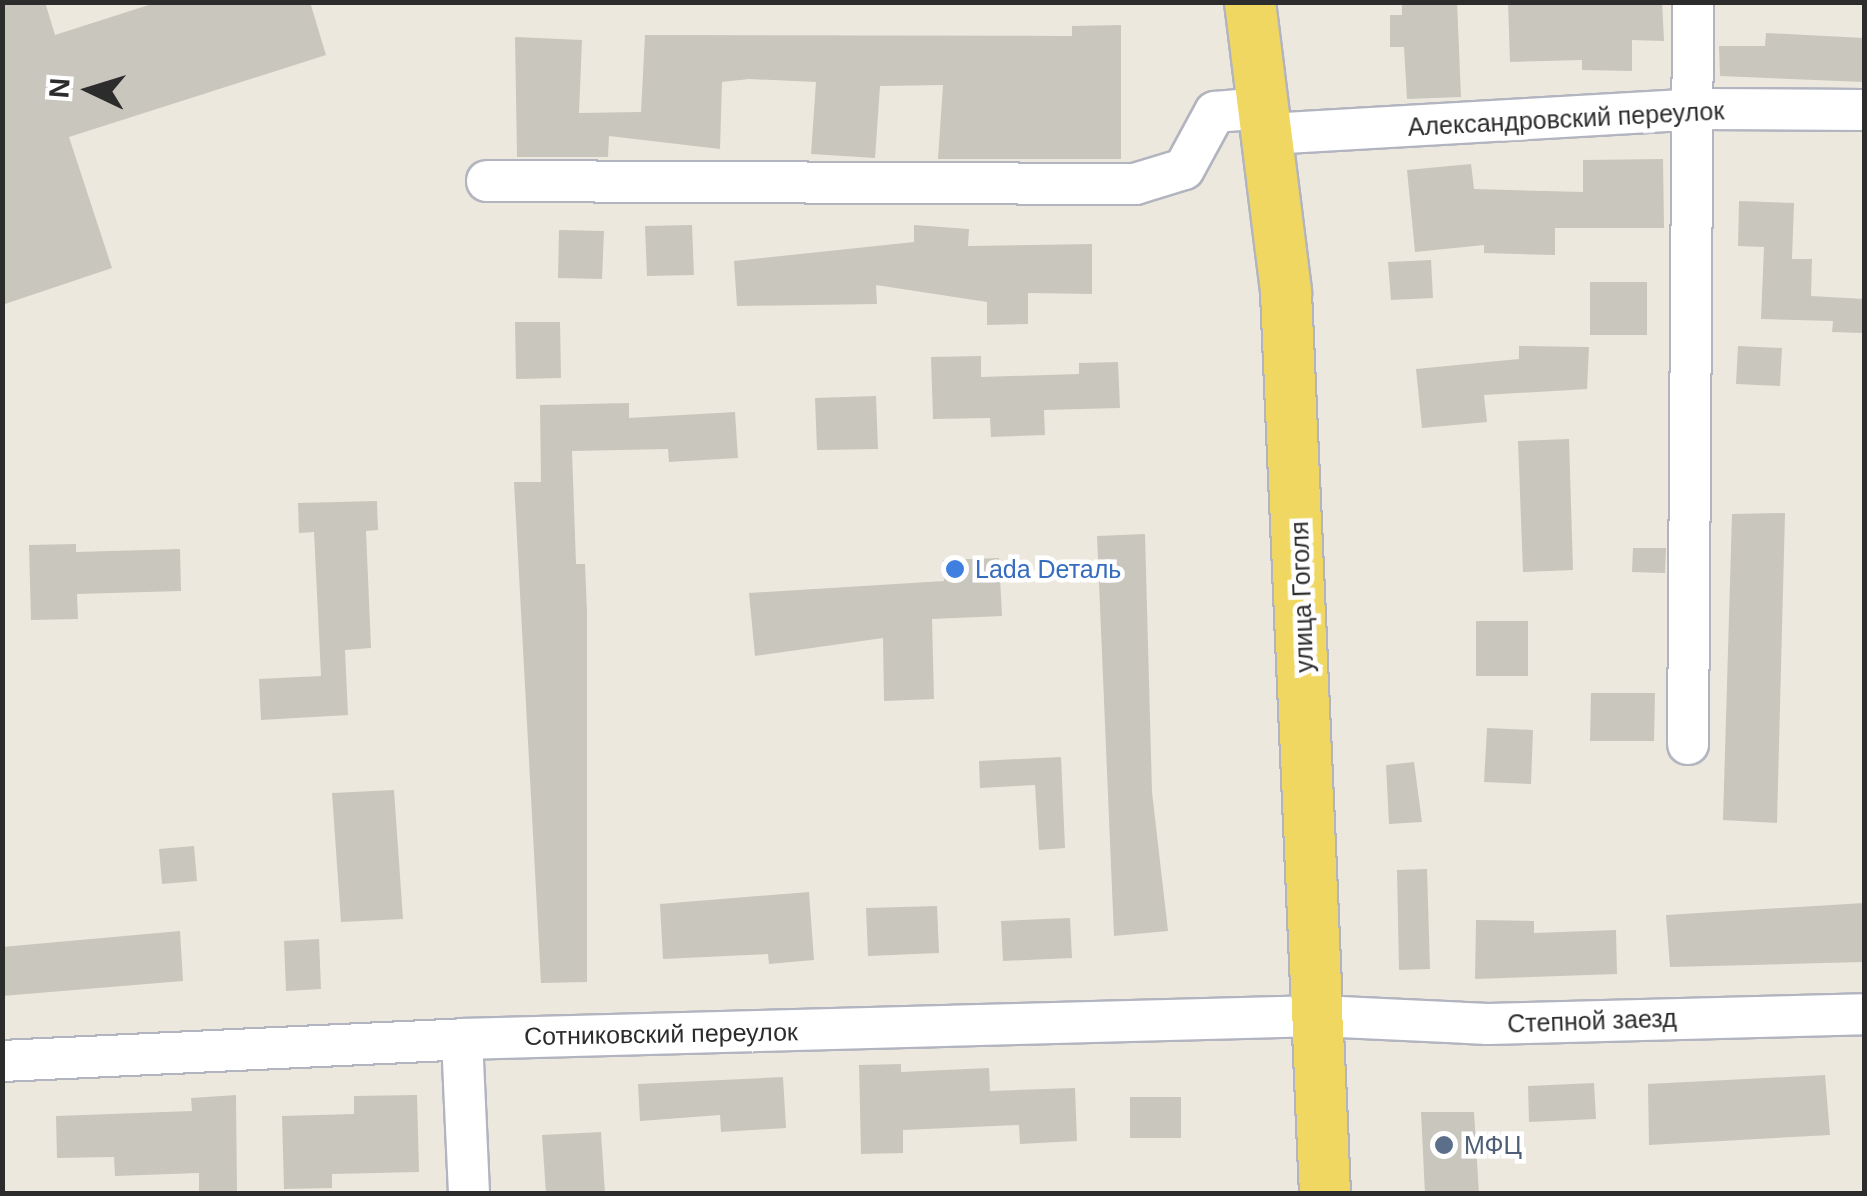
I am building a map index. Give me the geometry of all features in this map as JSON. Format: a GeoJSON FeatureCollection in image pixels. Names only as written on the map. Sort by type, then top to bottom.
{"type":"FeatureCollection","features":[{"type":"Feature","properties":{"kind":"main road","name":"улица Гоголя"},"geometry":{"type":"LineString","coordinates":[[1250,2],[1290,366],[1325,1194]]}},
{"type":"Feature","properties":{"kind":"street"},"geometry":{"type":"LineString","coordinates":[[1688,744],[1696,110],[1693,2]]}},
{"type":"Feature","properties":{"kind":"street","name":"Александровский переулок"},"geometry":{"type":"LineString","coordinates":[[487,181],[1134,184],[1184,169],[1214,112],[1266,121],[1696,110],[1864,110]]}},
{"type":"Feature","properties":{"kind":"street","name":"Степной заезд"},"geometry":{"type":"LineString","coordinates":[[1319,1016],[1488,1024],[1864,1014]]}},
{"type":"Feature","properties":{"kind":"street","name":"Сотниковский переулок"},"geometry":{"type":"LineString","coordinates":[[2,1061],[462,1039],[1319,1016]]}},
{"type":"Feature","properties":{"kind":"street"},"geometry":{"type":"LineString","coordinates":[[462,1039],[468,1194]]}},
{"type":"Feature","properties":{"kind":"building"},"geometry":{"type":"Polygon","coordinates":[[[2,2],[45,2],[55,35],[158,2],[310,2],[326,55],[69,137],[112,268],[2,305],[2,2]]]}},
{"type":"Feature","properties":{"kind":"building"},"geometry":{"type":"Polygon","coordinates":[[[1402,2],[1457,2],[1461,97],[1407,99],[1404,47],[1390,47],[1390,15],[1402,15],[1402,2]]]}},
{"type":"Feature","properties":{"kind":"building"},"geometry":{"type":"Polygon","coordinates":[[[1508,2],[1662,2],[1664,41],[1632,40],[1632,71],[1582,70],[1582,60],[1510,62],[1508,2]]]}},
{"type":"Feature","properties":{"kind":"building"},"geometry":{"type":"Polygon","coordinates":[[[1121,25],[1121,159],[938,159],[943,85],[880,86],[875,158],[811,154],[816,82],[749,79],[722,82],[720,149],[609,136],[608,157],[517,157],[515,37],[582,40],[579,113],[641,112],[645,35],[1072,36],[1072,26],[1121,25]]]}},
{"type":"Feature","properties":{"kind":"building"},"geometry":{"type":"Polygon","coordinates":[[[1766,33],[1864,38],[1864,82],[1720,76],[1719,46],[1765,46],[1766,33]]]}},
{"type":"Feature","properties":{"kind":"building"},"geometry":{"type":"Polygon","coordinates":[[[1663,159],[1664,228],[1555,228],[1555,255],[1484,253],[1484,245],[1415,252],[1407,170],[1471,164],[1474,189],[1583,192],[1583,160],[1663,159]]]}},
{"type":"Feature","properties":{"kind":"building"},"geometry":{"type":"Polygon","coordinates":[[[1739,201],[1794,203],[1792,259],[1812,259],[1811,296],[1864,299],[1864,333],[1832,332],[1833,321],[1761,319],[1764,247],[1738,246],[1739,201]]]}},
{"type":"Feature","properties":{"kind":"building"},"geometry":{"type":"Polygon","coordinates":[[[692,225],[694,275],[647,276],[645,226],[692,225]]]}},
{"type":"Feature","properties":{"kind":"building"},"geometry":{"type":"Polygon","coordinates":[[[914,225],[969,229],[968,246],[1092,244],[1092,294],[1028,293],[1028,324],[987,325],[987,302],[876,285],[877,304],[737,306],[734,261],[914,242],[914,225]]]}},
{"type":"Feature","properties":{"kind":"building"},"geometry":{"type":"Polygon","coordinates":[[[559,230],[604,231],[602,279],[558,278],[559,230]]]}},
{"type":"Feature","properties":{"kind":"building"},"geometry":{"type":"Polygon","coordinates":[[[1431,260],[1433,298],[1391,300],[1388,262],[1431,260]]]}},
{"type":"Feature","properties":{"kind":"building"},"geometry":{"type":"Polygon","coordinates":[[[1590,282],[1647,282],[1647,335],[1590,335],[1590,282]]]}},
{"type":"Feature","properties":{"kind":"building"},"geometry":{"type":"Polygon","coordinates":[[[515,322],[560,322],[561,378],[516,379],[515,322]]]}},
{"type":"Feature","properties":{"kind":"building"},"geometry":{"type":"Polygon","coordinates":[[[1519,346],[1589,347],[1587,389],[1484,395],[1487,422],[1422,428],[1416,369],[1519,359],[1519,346]]]}},
{"type":"Feature","properties":{"kind":"building"},"geometry":{"type":"Polygon","coordinates":[[[1738,346],[1782,348],[1780,386],[1736,384],[1738,346]]]}},
{"type":"Feature","properties":{"kind":"building"},"geometry":{"type":"Polygon","coordinates":[[[981,356],[981,377],[1079,374],[1079,363],[1118,362],[1120,408],[1044,410],[1045,435],[991,437],[990,418],[933,419],[931,357],[981,356]]]}},
{"type":"Feature","properties":{"kind":"building"},"geometry":{"type":"Polygon","coordinates":[[[876,396],[878,449],[817,450],[815,398],[876,396]]]}},
{"type":"Feature","properties":{"kind":"building"},"geometry":{"type":"Polygon","coordinates":[[[629,403],[629,418],[735,412],[738,458],[669,462],[668,449],[572,451],[576,564],[585,564],[587,611],[587,982],[541,983],[514,482],[541,482],[540,405],[629,403]]]}},
{"type":"Feature","properties":{"kind":"building"},"geometry":{"type":"Polygon","coordinates":[[[1569,439],[1573,570],[1523,572],[1518,441],[1569,439]]]}},
{"type":"Feature","properties":{"kind":"building"},"geometry":{"type":"Polygon","coordinates":[[[377,501],[378,530],[366,531],[371,648],[345,650],[348,715],[261,720],[259,679],[321,676],[314,532],[299,533],[298,503],[377,501]]]}},
{"type":"Feature","properties":{"kind":"building"},"geometry":{"type":"Polygon","coordinates":[[[1785,513],[1777,823],[1723,820],[1732,514],[1785,513]]]}},
{"type":"Feature","properties":{"kind":"building"},"geometry":{"type":"Polygon","coordinates":[[[1145,534],[1152,792],[1168,931],[1114,936],[1097,536],[1145,534]]]}},
{"type":"Feature","properties":{"kind":"building"},"geometry":{"type":"Polygon","coordinates":[[[76,544],[76,552],[180,549],[181,591],[77,594],[78,619],[31,620],[29,545],[76,544]]]}},
{"type":"Feature","properties":{"kind":"building"},"geometry":{"type":"Polygon","coordinates":[[[1633,548],[1666,548],[1665,573],[1632,572],[1633,548]]]}},
{"type":"Feature","properties":{"kind":"building"},"geometry":{"type":"Polygon","coordinates":[[[999,558],[1002,616],[932,619],[934,699],[884,701],[883,638],[755,656],[749,593],[944,581],[943,560],[999,558]]]}},
{"type":"Feature","properties":{"kind":"building"},"geometry":{"type":"Polygon","coordinates":[[[1476,621],[1528,621],[1528,676],[1476,676],[1476,621]]]}},
{"type":"Feature","properties":{"kind":"building"},"geometry":{"type":"Polygon","coordinates":[[[1591,693],[1655,693],[1654,741],[1590,741],[1591,693]]]}},
{"type":"Feature","properties":{"kind":"building"},"geometry":{"type":"Polygon","coordinates":[[[1487,728],[1533,730],[1531,784],[1484,782],[1487,728]]]}},
{"type":"Feature","properties":{"kind":"building"},"geometry":{"type":"Polygon","coordinates":[[[1061,757],[1065,848],[1039,850],[1035,785],[980,788],[979,761],[1061,757]]]}},
{"type":"Feature","properties":{"kind":"building"},"geometry":{"type":"Polygon","coordinates":[[[1414,762],[1422,822],[1389,824],[1386,765],[1414,762]]]}},
{"type":"Feature","properties":{"kind":"building"},"geometry":{"type":"Polygon","coordinates":[[[394,790],[403,919],[341,922],[332,793],[394,790]]]}},
{"type":"Feature","properties":{"kind":"building"},"geometry":{"type":"Polygon","coordinates":[[[194,846],[197,881],[162,884],[159,849],[194,846]]]}},
{"type":"Feature","properties":{"kind":"building"},"geometry":{"type":"Polygon","coordinates":[[[1427,869],[1430,969],[1399,970],[1397,870],[1427,869]]]}},
{"type":"Feature","properties":{"kind":"building"},"geometry":{"type":"Polygon","coordinates":[[[809,892],[814,960],[769,964],[768,954],[663,959],[660,904],[809,892]]]}},
{"type":"Feature","properties":{"kind":"building"},"geometry":{"type":"Polygon","coordinates":[[[1864,903],[1864,962],[1670,967],[1666,915],[1864,903]]]}},
{"type":"Feature","properties":{"kind":"building"},"geometry":{"type":"Polygon","coordinates":[[[937,906],[939,953],[868,956],[866,908],[937,906]]]}},
{"type":"Feature","properties":{"kind":"building"},"geometry":{"type":"Polygon","coordinates":[[[1070,918],[1072,958],[1003,961],[1001,921],[1070,918]]]}},
{"type":"Feature","properties":{"kind":"building"},"geometry":{"type":"Polygon","coordinates":[[[1476,920],[1534,921],[1534,933],[1616,930],[1617,974],[1475,979],[1476,920]]]}},
{"type":"Feature","properties":{"kind":"building"},"geometry":{"type":"Polygon","coordinates":[[[180,931],[183,981],[2,996],[2,947],[180,931]]]}},
{"type":"Feature","properties":{"kind":"building"},"geometry":{"type":"Polygon","coordinates":[[[319,939],[321,989],[286,991],[284,941],[319,939]]]}},
{"type":"Feature","properties":{"kind":"building"},"geometry":{"type":"Polygon","coordinates":[[[901,1064],[901,1072],[989,1068],[990,1091],[1075,1088],[1077,1141],[1020,1144],[1019,1125],[903,1130],[903,1153],[861,1154],[859,1065],[901,1064]]]}},
{"type":"Feature","properties":{"kind":"building"},"geometry":{"type":"Polygon","coordinates":[[[1825,1075],[1830,1135],[1649,1145],[1648,1084],[1825,1075]]]}},
{"type":"Feature","properties":{"kind":"building"},"geometry":{"type":"Polygon","coordinates":[[[783,1077],[786,1128],[721,1132],[720,1115],[640,1121],[638,1084],[783,1077]]]}},
{"type":"Feature","properties":{"kind":"building"},"geometry":{"type":"Polygon","coordinates":[[[1594,1083],[1596,1119],[1529,1122],[1528,1086],[1594,1083]]]}},
{"type":"Feature","properties":{"kind":"building"},"geometry":{"type":"Polygon","coordinates":[[[236,1095],[237,1194],[199,1194],[199,1173],[115,1176],[114,1157],[57,1158],[56,1116],[192,1111],[191,1098],[236,1095]]]}},
{"type":"Feature","properties":{"kind":"building"},"geometry":{"type":"Polygon","coordinates":[[[417,1095],[419,1172],[332,1174],[332,1188],[284,1189],[282,1116],[354,1114],[354,1096],[417,1095]]]}},
{"type":"Feature","properties":{"kind":"building"},"geometry":{"type":"Polygon","coordinates":[[[1130,1097],[1181,1097],[1181,1138],[1130,1138],[1130,1097]]]}},
{"type":"Feature","properties":{"kind":"building"},"geometry":{"type":"Polygon","coordinates":[[[1421,1112],[1474,1112],[1479,1194],[1425,1194],[1421,1112]]]}},
{"type":"Feature","properties":{"kind":"building"},"geometry":{"type":"Polygon","coordinates":[[[601,1132],[605,1194],[546,1194],[542,1135],[601,1132]]]}},
{"type":"Feature","properties":{"kind":"place","name":"Lada Dеталь"},"geometry":{"type":"Point","coordinates":[955,569]}},
{"type":"Feature","properties":{"kind":"place","name":"МФЦ"},"geometry":{"type":"Point","coordinates":[1444,1145]}}]}
